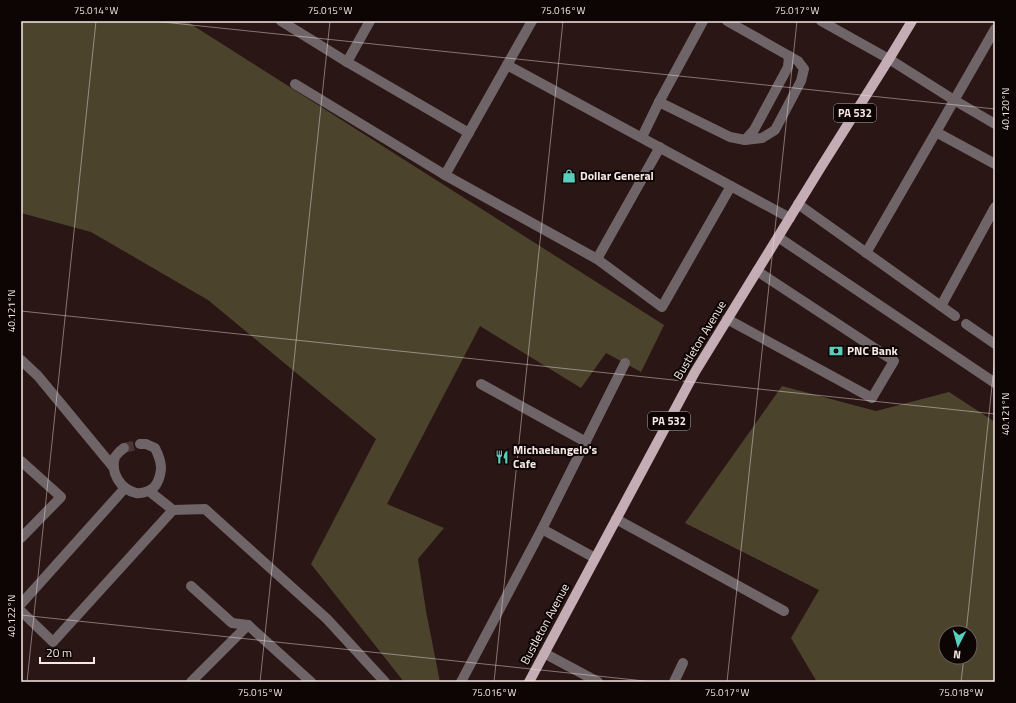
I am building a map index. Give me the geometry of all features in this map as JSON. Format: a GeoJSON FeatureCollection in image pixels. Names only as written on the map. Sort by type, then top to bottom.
{"type":"FeatureCollection","features":[{"type":"Feature","properties":{"kind":"main road","name":"Bustleton Avenue"},"geometry":{"type":"LineString","coordinates":[[529,682],[694,372],[912,21]]}},
{"type":"Feature","properties":{"kind":"street"},"geometry":{"type":"LineString","coordinates":[[281,21],[347,62],[469,133]]}},
{"type":"Feature","properties":{"kind":"street"},"geometry":{"type":"LineString","coordinates":[[347,62],[370,21]]}},
{"type":"Feature","properties":{"kind":"street"},"geometry":{"type":"LineString","coordinates":[[445,175],[532,21]]}},
{"type":"Feature","properties":{"kind":"street"},"geometry":{"type":"LineString","coordinates":[[642,137],[702,21]]}},
{"type":"Feature","properties":{"kind":"street"},"geometry":{"type":"LineString","coordinates":[[659,102],[730,137],[745,140],[762,138],[775,130],[801,81],[804,69],[798,61],[727,21]]}},
{"type":"Feature","properties":{"kind":"street"},"geometry":{"type":"LineString","coordinates":[[821,21],[889,59],[995,124]]}},
{"type":"Feature","properties":{"kind":"street"},"geometry":{"type":"LineString","coordinates":[[866,252],[995,29]]}},
{"type":"Feature","properties":{"kind":"street"},"geometry":{"type":"LineString","coordinates":[[745,140],[754,130],[788,67],[789,56]]}},
{"type":"Feature","properties":{"kind":"street"},"geometry":{"type":"LineString","coordinates":[[507,65],[790,218]]}},
{"type":"Feature","properties":{"kind":"street"},"geometry":{"type":"LineString","coordinates":[[295,84],[445,175],[597,259],[662,307],[731,186]]}},
{"type":"Feature","properties":{"kind":"street"},"geometry":{"type":"LineString","coordinates":[[936,132],[995,164]]}},
{"type":"Feature","properties":{"kind":"street"},"geometry":{"type":"LineString","coordinates":[[597,259],[660,147]]}},
{"type":"Feature","properties":{"kind":"street"},"geometry":{"type":"LineString","coordinates":[[798,204],[955,316]]}},
{"type":"Feature","properties":{"kind":"street"},"geometry":{"type":"LineString","coordinates":[[941,306],[995,207]]}},
{"type":"Feature","properties":{"kind":"street"},"geometry":{"type":"LineString","coordinates":[[778,238],[995,383]]}},
{"type":"Feature","properties":{"kind":"street"},"geometry":{"type":"LineString","coordinates":[[727,319],[872,398],[894,361],[757,271]]}},
{"type":"Feature","properties":{"kind":"street"},"geometry":{"type":"LineString","coordinates":[[966,324],[995,344]]}},
{"type":"Feature","properties":{"kind":"street"},"geometry":{"type":"LineString","coordinates":[[21,360],[38,376],[114,468]]}},
{"type":"Feature","properties":{"kind":"street"},"geometry":{"type":"LineString","coordinates":[[461,682],[542,529],[626,363]]}},
{"type":"Feature","properties":{"kind":"street"},"geometry":{"type":"LineString","coordinates":[[481,384],[586,442]]}},
{"type":"Feature","properties":{"kind":"street"},"geometry":{"type":"LineString","coordinates":[[124,448],[116,456],[114,468],[116,479],[124,488],[137,493],[149,491],[157,484],[161,469],[160,459],[155,448],[146,444],[140,444]]}},
{"type":"Feature","properties":{"kind":"street"},"geometry":{"type":"LineString","coordinates":[[21,461],[61,497],[21,538]]}},
{"type":"Feature","properties":{"kind":"street"},"geometry":{"type":"LineString","coordinates":[[21,604],[124,488]]}},
{"type":"Feature","properties":{"kind":"street"},"geometry":{"type":"LineString","coordinates":[[149,491],[173,510],[205,509],[327,619],[385,682]]}},
{"type":"Feature","properties":{"kind":"street"},"geometry":{"type":"LineString","coordinates":[[21,611],[53,642],[173,510]]}},
{"type":"Feature","properties":{"kind":"street"},"geometry":{"type":"LineString","coordinates":[[616,519],[784,611]]}},
{"type":"Feature","properties":{"kind":"street"},"geometry":{"type":"LineString","coordinates":[[542,529],[595,558]]}},
{"type":"Feature","properties":{"kind":"street"},"geometry":{"type":"LineString","coordinates":[[192,586],[232,623],[248,625],[310,682]]}},
{"type":"Feature","properties":{"kind":"street"},"geometry":{"type":"LineString","coordinates":[[191,682],[248,625]]}},
{"type":"Feature","properties":{"kind":"street"},"geometry":{"type":"LineString","coordinates":[[544,653],[598,682]]}},
{"type":"Feature","properties":{"kind":"street"},"geometry":{"type":"LineString","coordinates":[[674,682],[683,663]]}},
{"type":"Feature","properties":{"kind":"shaded area"},"geometry":{"type":"Polygon","coordinates":[[[21,21],[186,21],[664,325],[641,372],[606,353],[581,388],[480,326],[387,504],[444,528],[418,559],[426,611],[440,682],[404,682],[311,564],[376,439],[208,300],[91,232],[21,213],[21,21]]]}},
{"type":"Feature","properties":{"kind":"shaded area"},"geometry":{"type":"Polygon","coordinates":[[[782,386],[876,411],[949,392],[995,422],[995,682],[817,682],[791,638],[819,590],[685,523],[782,386]]]}},
{"type":"Feature","properties":{"kind":"tunnel"},"geometry":{"type":"LineString","coordinates":[[124,448],[140,444]]}},
{"type":"Feature","properties":{"kind":"place","name":"Dollar General"},"geometry":{"type":"Point","coordinates":[569,176]}},
{"type":"Feature","properties":{"kind":"place","name":"PNC Bank"},"geometry":{"type":"Point","coordinates":[836,351]}},
{"type":"Feature","properties":{"kind":"place","name":"Michaelangelo's Cafe"},"geometry":{"type":"Point","coordinates":[502,457]}}]}
